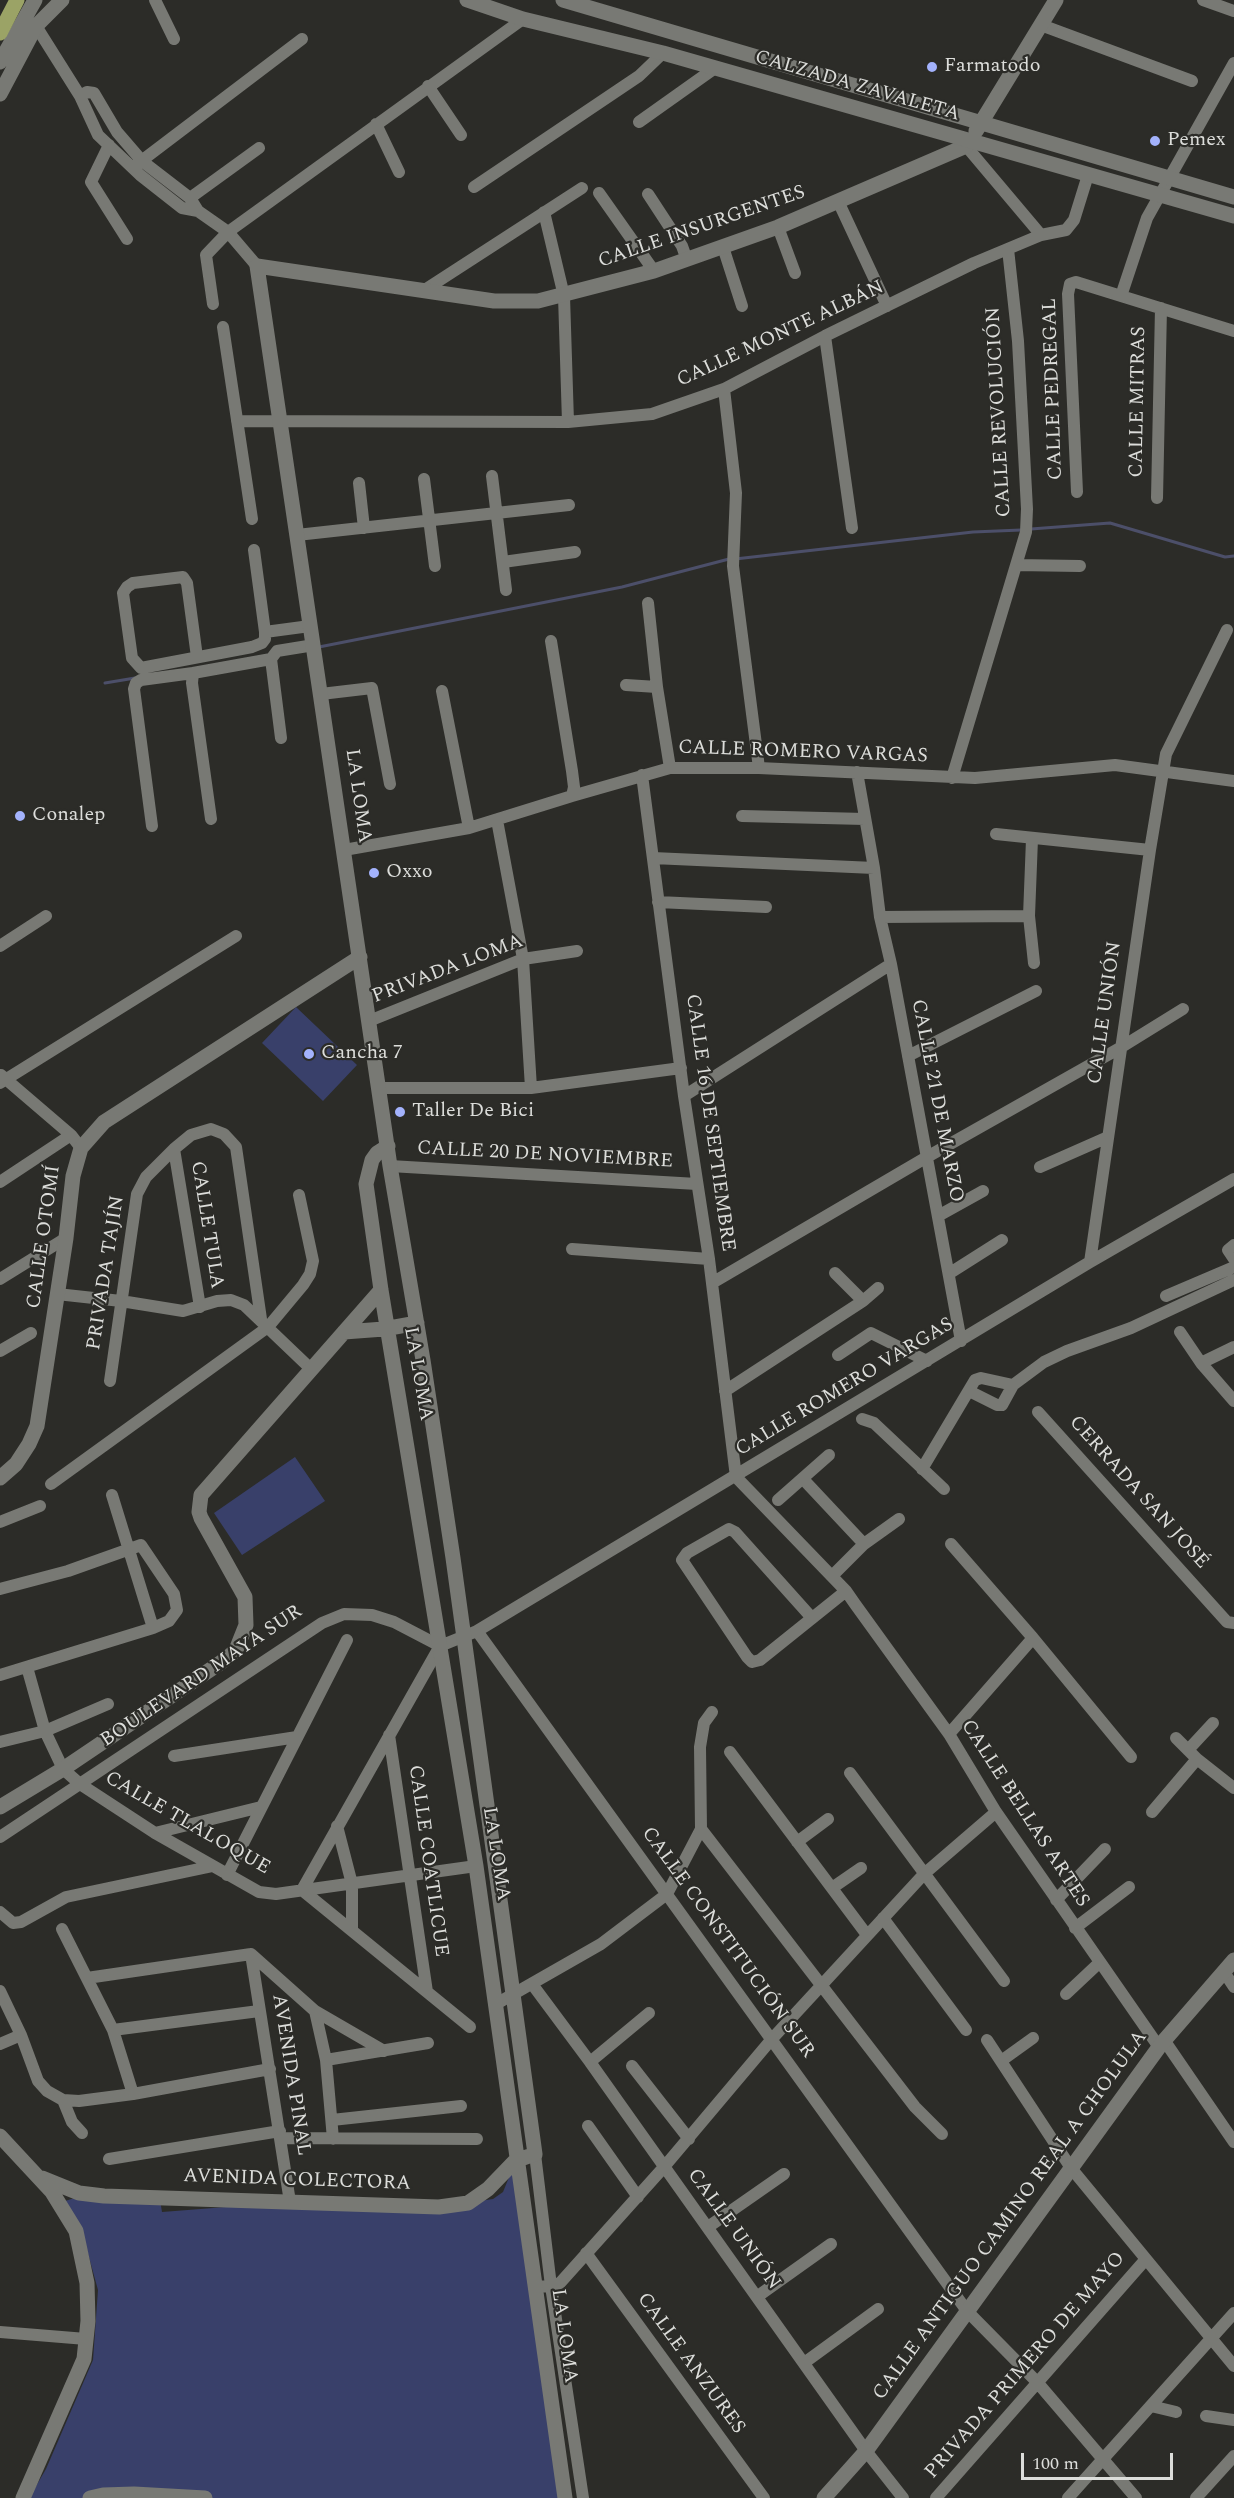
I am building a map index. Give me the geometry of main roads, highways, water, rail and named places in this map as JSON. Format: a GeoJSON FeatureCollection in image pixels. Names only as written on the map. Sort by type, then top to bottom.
{"type":"FeatureCollection","features":[{"type":"Feature","properties":{"kind":"main road"},"geometry":{"type":"LineString","coordinates":[[0,33],[17,0]]}},
{"type":"Feature","properties":{"kind":"waterway"},"geometry":{"type":"LineString","coordinates":[[1031,529],[1110,523],[1225,557],[1234,556]]}},
{"type":"Feature","properties":{"kind":"waterway"},"geometry":{"type":"LineString","coordinates":[[735,559],[973,532],[1021,530]]}},
{"type":"Feature","properties":{"kind":"waterway"},"geometry":{"type":"LineString","coordinates":[[319,647],[622,587],[729,559]]}},
{"type":"Feature","properties":{"kind":"waterway"},"geometry":{"type":"LineString","coordinates":[[105,683],[135,678]]}},
{"type":"Feature","properties":{"kind":"place","name":"Farmatodo"},"geometry":{"type":"Point","coordinates":[932,67]}},
{"type":"Feature","properties":{"kind":"place","name":"Pemex"},"geometry":{"type":"Point","coordinates":[1155,141]}},
{"type":"Feature","properties":{"kind":"place","name":"Conalep"},"geometry":{"type":"Point","coordinates":[20,816]}},
{"type":"Feature","properties":{"kind":"place","name":"Oxxo"},"geometry":{"type":"Point","coordinates":[374,873]}},
{"type":"Feature","properties":{"kind":"place","name":"Cancha 7"},"geometry":{"type":"Point","coordinates":[309,1054]}},
{"type":"Feature","properties":{"kind":"place","name":"Taller De Bici"},"geometry":{"type":"Point","coordinates":[400,1112]}}]}
